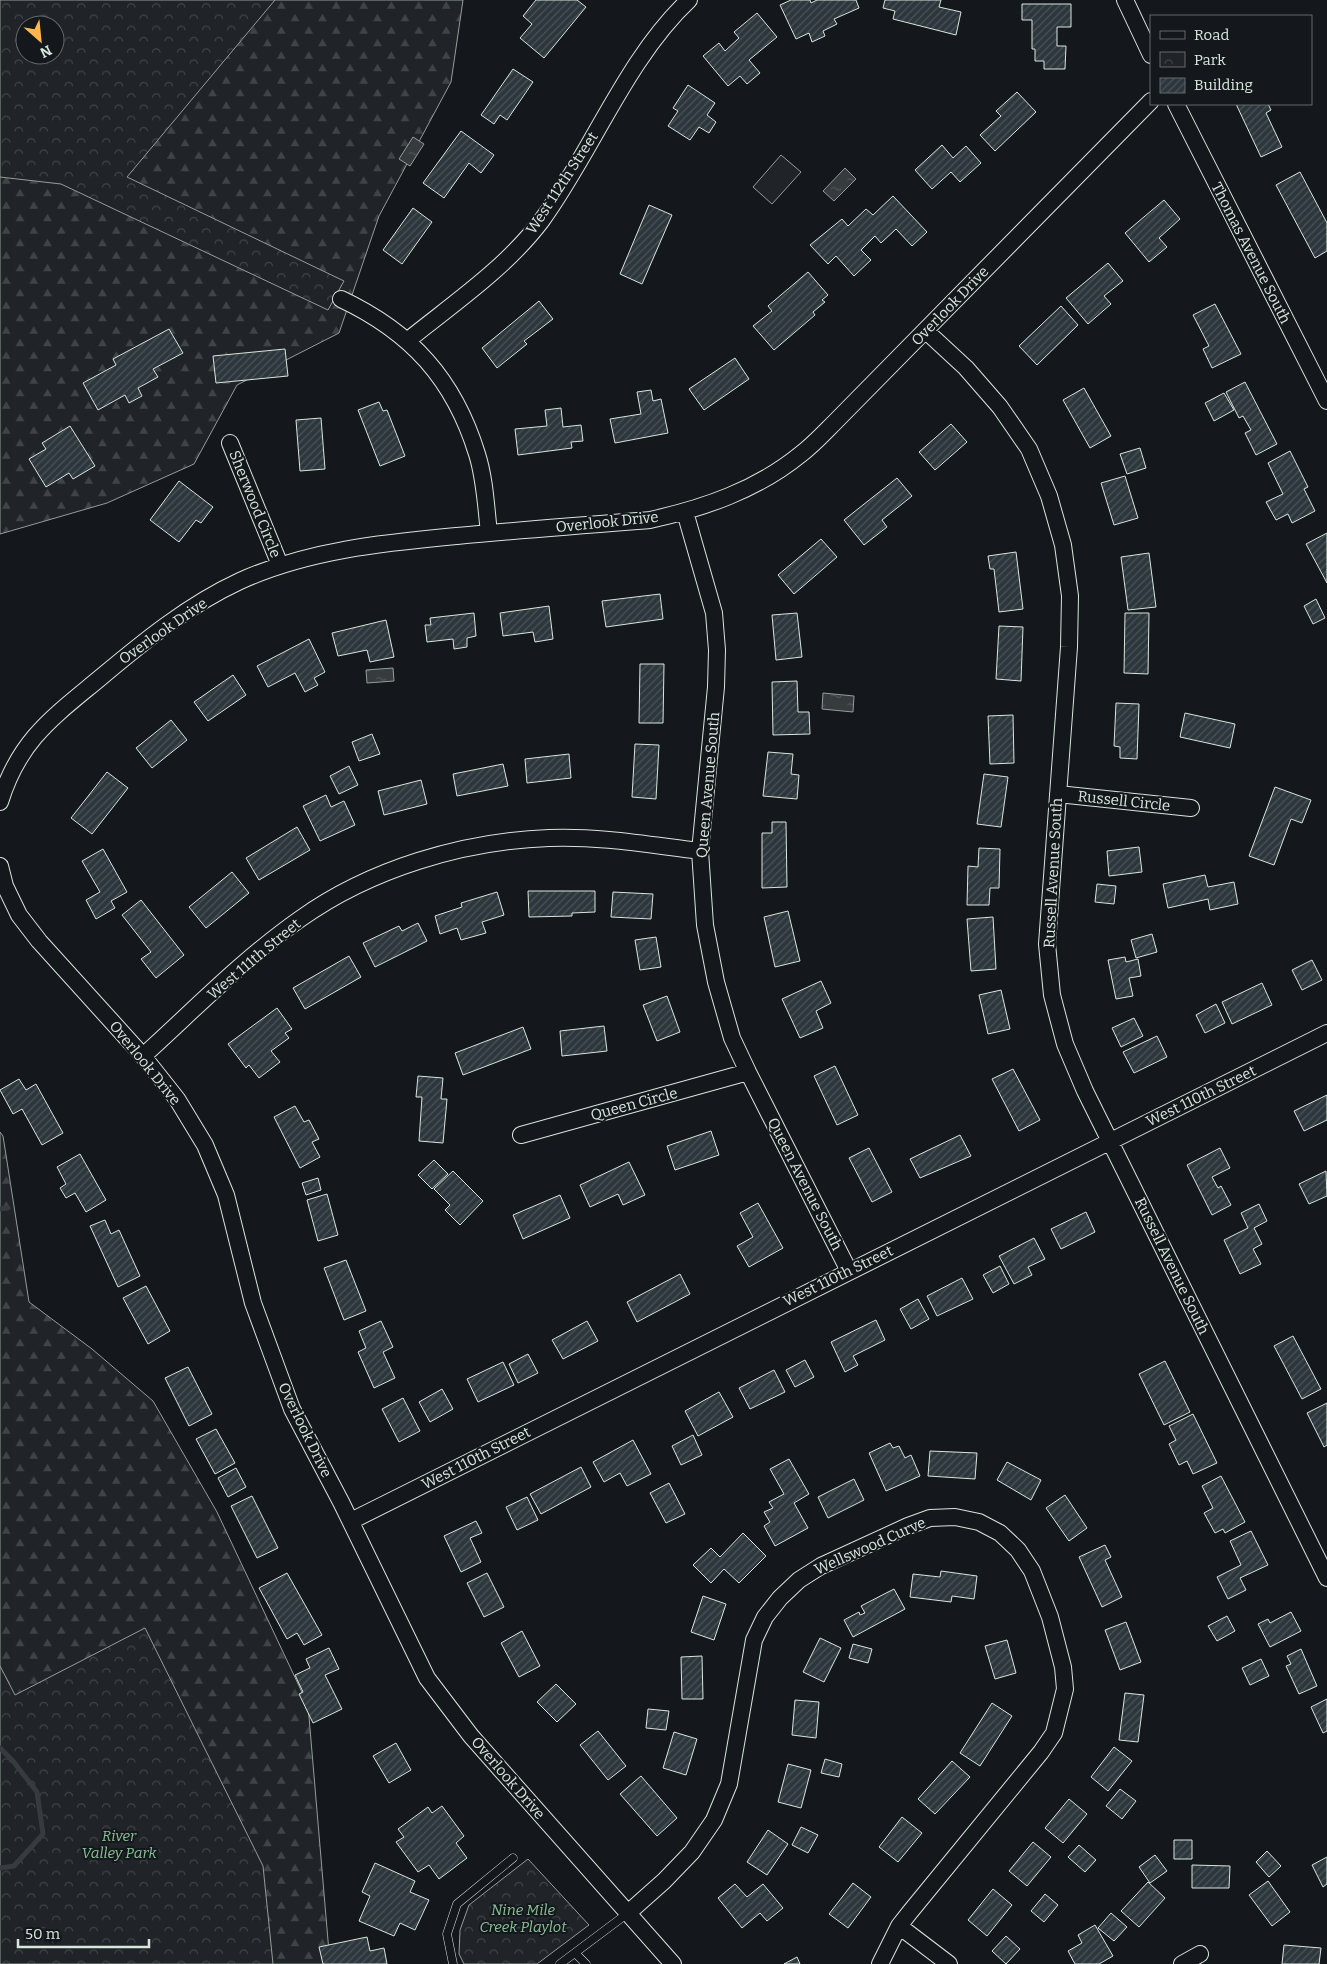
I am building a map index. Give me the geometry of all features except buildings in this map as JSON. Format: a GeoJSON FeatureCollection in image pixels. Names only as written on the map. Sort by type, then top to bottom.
{"type":"FeatureCollection","features":[{"type":"Feature","properties":{"kind":"street","name":"West 112th Street"},"geometry":{"type":"LineString","coordinates":[[407,341],[512,255],[542,220],[655,39],[689,0]]}},
{"type":"Feature","properties":{"kind":"street"},"geometry":{"type":"LineString","coordinates":[[1125,0],[1150,54]]}},
{"type":"Feature","properties":{"kind":"street","name":"Overlook Drive"},"geometry":{"type":"LineString","coordinates":[[0,802],[15,762],[34,735],[58,712],[144,641],[190,609],[239,582],[280,565],[328,552],[372,545],[650,520],[685,512],[720,500],[763,480],[801,454],[926,331],[1150,102]]}},
{"type":"Feature","properties":{"kind":"street","name":"Thomas Avenue South"},"geometry":{"type":"LineString","coordinates":[[1177,105],[1327,401]]}},
{"type":"Feature","properties":{"kind":"street"},"geometry":{"type":"LineString","coordinates":[[342,299],[372,314],[407,341],[423,355],[447,385],[465,419],[478,455],[489,533]]}},
{"type":"Feature","properties":{"kind":"street","name":"Russell Avenue South"},"geometry":{"type":"LineString","coordinates":[[926,331],[966,368],[1000,406],[1029,449],[1049,496],[1063,545],[1070,596],[1070,647],[1047,944],[1052,995],[1064,1044],[1327,1578]]}},
{"type":"Feature","properties":{"kind":"street","name":"Sherwood Circle"},"geometry":{"type":"LineString","coordinates":[[230,443],[280,565]]}},
{"type":"Feature","properties":{"kind":"street","name":"Queen Avenue South"},"geometry":{"type":"LineString","coordinates":[[685,512],[714,613],[717,650],[716,687],[700,850],[704,925],[716,982],[732,1038],[849,1271]]}},
{"type":"Feature","properties":{"kind":"street","name":"Russell Circle"},"geometry":{"type":"LineString","coordinates":[[1058,794],[1190,808]]}},
{"type":"Feature","properties":{"kind":"street","name":"West 111th Street"},"geometry":{"type":"LineString","coordinates":[[142,1056],[261,948],[301,918],[343,893],[388,873],[448,854],[493,844],[549,838],[602,839],[700,850]]}},
{"type":"Feature","properties":{"kind":"street","name":"Overlook Drive"},"geometry":{"type":"LineString","coordinates":[[0,866],[5,886],[19,915],[39,941],[142,1056],[176,1099],[206,1145],[226,1195],[253,1304],[292,1409],[351,1521],[427,1678],[471,1736],[673,1964]]}},
{"type":"Feature","properties":{"kind":"street","name":"West 110th Street"},"geometry":{"type":"LineString","coordinates":[[351,1521],[1327,1033]]}},
{"type":"Feature","properties":{"kind":"street","name":"Queen Circle"},"geometry":{"type":"LineString","coordinates":[[521,1135],[748,1072]]}},
{"type":"Feature","properties":{"kind":"street","name":"Wellswood Curve"},"geometry":{"type":"LineString","coordinates":[[628,1913],[664,1881],[692,1852],[714,1820],[729,1784],[754,1640],[765,1617],[780,1598],[799,1580],[821,1566],[908,1526],[930,1518],[955,1517],[979,1522],[1000,1533],[1018,1550],[1032,1571],[1050,1618],[1063,1667],[1066,1689],[1054,1733],[1041,1752],[899,1926],[880,1964]]}},
{"type":"Feature","properties":{"kind":"street"},"geometry":{"type":"LineString","coordinates":[[899,1926],[950,1964]]}},
{"type":"Feature","properties":{"kind":"street"},"geometry":{"type":"LineString","coordinates":[[1182,1964],[1200,1954]]}},
{"type":"Feature","properties":{"kind":"lane"},"geometry":{"type":"LineString","coordinates":[[453,1964],[447,1934],[457,1904],[513,1858]]}},
{"type":"Feature","properties":{"kind":"lane"},"geometry":{"type":"LineString","coordinates":[[560,1964],[628,1913]]}},
{"type":"Feature","properties":{"kind":"lane"},"geometry":{"type":"LineString","coordinates":[[575,1953],[586,1964]]}},
{"type":"Feature","properties":{"kind":"green space"},"geometry":{"type":"Polygon","coordinates":[[[0,0],[463,0],[451,82],[379,216],[339,333],[237,385],[194,464],[107,503],[0,534],[0,0]]]}},
{"type":"Feature","properties":{"kind":"green space"},"geometry":{"type":"Polygon","coordinates":[[[0,0],[275,0],[127,177],[344,281],[328,310],[61,184],[0,177],[0,0]]]}},
{"type":"Feature","properties":{"kind":"green space"},"geometry":{"type":"Polygon","coordinates":[[[781,155],[801,172],[772,204],[753,187],[781,155]]]}},
{"type":"Feature","properties":{"kind":"green space"},"geometry":{"type":"Polygon","coordinates":[[[0,1132],[3,1136],[29,1302],[92,1349],[153,1401],[217,1512],[308,1705],[330,1964],[0,1964],[0,1132]]]}},
{"type":"Feature","properties":{"kind":"green space","name":"River Valley Park"},"geometry":{"type":"Polygon","coordinates":[[[145,1628],[263,1866],[273,1964],[0,1964],[0,1666],[15,1695],[145,1628]]]}},
{"type":"Feature","properties":{"kind":"green space","name":"Nine Mile Creek Playlot"},"geometry":{"type":"Polygon","coordinates":[[[528,1859],[589,1925],[537,1964],[464,1964],[459,1954],[460,1930],[469,1905],[528,1859]]]}},
{"type":"Feature","properties":{"kind":"water"},"geometry":{"type":"Polygon","coordinates":[[[413,137],[424,144],[410,166],[399,159],[413,137]]]}},
{"type":"Feature","properties":{"kind":"water"},"geometry":{"type":"Polygon","coordinates":[[[845,168],[856,179],[834,201],[823,191],[845,168]]]}},
{"type":"Feature","properties":{"kind":"water"},"geometry":{"type":"Polygon","coordinates":[[[393,668],[394,681],[367,683],[366,670],[393,668]]]}},
{"type":"Feature","properties":{"kind":"water"},"geometry":{"type":"Polygon","coordinates":[[[823,693],[854,696],[853,712],[822,709],[823,693]]]}},
{"type":"Feature","properties":{"kind":"waterway"},"geometry":{"type":"LineString","coordinates":[[0,1209],[8,1208]]}},
{"type":"Feature","properties":{"kind":"waterway"},"geometry":{"type":"LineString","coordinates":[[0,1748],[13,1761],[37,1792],[43,1834],[14,1866],[0,1868]]}}]}
